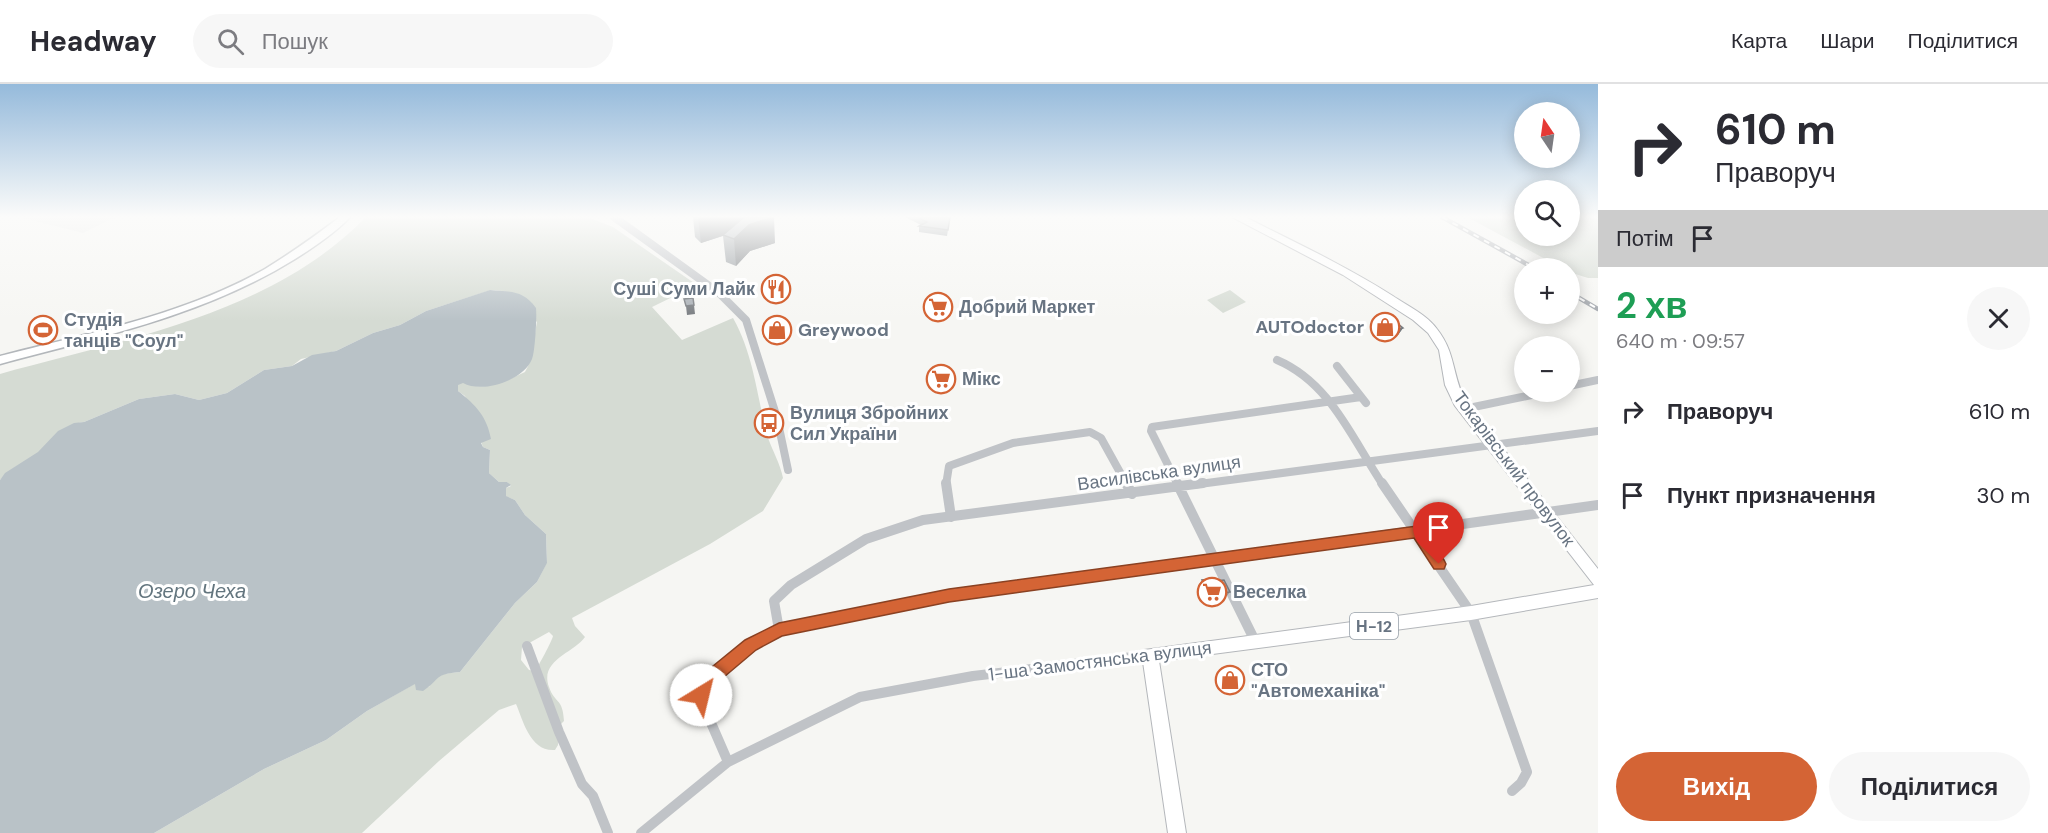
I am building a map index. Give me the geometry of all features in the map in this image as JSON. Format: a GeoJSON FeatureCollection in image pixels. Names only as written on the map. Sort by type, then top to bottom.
{"type":"FeatureCollection","features":[{"type":"Feature","properties":{"kind":"main road","name":"Токарівський провулок"},"geometry":{"type":"LineString","coordinates":[[1305,252],[1323,269],[1381,302],[1395,302],[1417,317],[1440,339],[1445,350],[1451,385],[1464,409],[1598,580]]}},
{"type":"Feature","properties":{"kind":"main road","name":"1-ша Замостянська вулиця"},"geometry":{"type":"LineString","coordinates":[[1150,655],[1256,643],[1471,613],[1598,591]]}},
{"type":"Feature","properties":{"kind":"main road"},"geometry":{"type":"LineString","coordinates":[[1150,655],[1177,833]]}},
{"type":"Feature","properties":{"kind":"street"},"geometry":{"type":"LineString","coordinates":[[0,360],[203,303],[277,268],[302,252]]}},
{"type":"Feature","properties":{"kind":"street"},"geometry":{"type":"LineString","coordinates":[[663,252],[720,293],[746,320],[777,418],[788,470]]}},
{"type":"Feature","properties":{"kind":"street"},"geometry":{"type":"LineString","coordinates":[[1277,360],[1296,368],[1331,400],[1367,461],[1471,613],[1527,772],[1521,783],[1512,791]]}},
{"type":"Feature","properties":{"kind":"street"},"geometry":{"type":"LineString","coordinates":[[1256,643],[1150,431],[1155,425],[1331,400],[1363,400],[1337,366]]}},
{"type":"Feature","properties":{"kind":"street"},"geometry":{"type":"LineString","coordinates":[[1580,384],[1598,380]]}},
{"type":"Feature","properties":{"kind":"street"},"geometry":{"type":"LineString","coordinates":[[1464,409],[1514,399]]}},
{"type":"Feature","properties":{"kind":"street","name":"Василівська вулиця"},"geometry":{"type":"LineString","coordinates":[[779,630],[774,601],[791,585],[866,539],[923,520],[1598,431]]}},
{"type":"Feature","properties":{"kind":"street"},"geometry":{"type":"LineString","coordinates":[[951,517],[946,485],[950,466],[1013,443],[1090,432],[1101,438],[1132,494]]}},
{"type":"Feature","properties":{"kind":"street"},"geometry":{"type":"LineString","coordinates":[[728,762],[702,702],[704,685],[750,645],[779,630],[949,596],[1598,505]]}},
{"type":"Feature","properties":{"kind":"street"},"geometry":{"type":"LineString","coordinates":[[527,646],[532,666],[582,784],[593,796],[608,833]]}},
{"type":"Feature","properties":{"kind":"street","name":"1-ша Замостянська вулиця"},"geometry":{"type":"LineString","coordinates":[[641,833],[728,762],[860,697],[973,676],[1150,655]]}},
{"type":"Feature","properties":{"kind":"shaded area"},"geometry":{"type":"Polygon","coordinates":[[[325,252],[649,252],[697,285],[652,307],[682,340],[733,318],[746,347],[768,438],[783,478],[763,511],[710,544],[572,618],[575,626],[585,637],[553,664],[547,678],[551,692],[560,705],[564,721],[559,726],[558,745],[555,750],[539,746],[534,741],[516,704],[499,710],[439,761],[362,833],[154,833],[264,769],[326,740],[367,711],[416,683],[429,687],[438,677],[460,672],[515,603],[537,582],[547,562],[546,534],[525,515],[515,500],[505,496],[506,488],[511,486],[507,482],[499,482],[489,473],[490,450],[483,447],[465,396],[458,391],[458,384],[464,382],[487,386],[495,384],[525,372],[528,366],[537,322],[504,291],[491,290],[426,311],[400,325],[373,333],[336,351],[301,359],[292,366],[264,370],[227,393],[199,400],[175,394],[139,399],[70,426],[38,453],[13,468],[0,480],[0,374],[146,335],[195,319],[287,278],[325,252]],[[549,632],[522,647],[521,660],[529,670],[535,671],[553,636],[549,632]]]}},
{"type":"Feature","properties":{"kind":"shaded area"},"geometry":{"type":"Polygon","coordinates":[[[1532,252],[1598,252],[1598,278],[1580,275],[1580,258],[1543,258],[1532,252]]]}},
{"type":"Feature","properties":{"kind":"shaded area"},"geometry":{"type":"Polygon","coordinates":[[[1230,290],[1246,302],[1223,313],[1207,300],[1230,290]]]}},
{"type":"Feature","properties":{"kind":"water","name":"Озеро Чеха"},"geometry":{"type":"Polygon","coordinates":[[[490,290],[521,295],[536,308],[532,359],[528,367],[512,379],[481,387],[463,383],[458,385],[458,391],[470,401],[487,424],[491,439],[481,443],[483,447],[490,450],[489,473],[499,482],[507,482],[511,485],[506,488],[506,496],[515,500],[525,515],[546,534],[547,563],[537,582],[515,603],[460,672],[441,676],[423,691],[416,690],[415,684],[367,711],[326,740],[264,769],[154,833],[0,833],[0,480],[5,473],[38,452],[58,431],[74,423],[84,422],[139,399],[175,394],[199,400],[227,393],[264,370],[292,366],[312,355],[336,351],[373,333],[400,325],[426,311],[490,290]]]}},
{"type":"Feature","properties":{"kind":"building"},"geometry":{"type":"Polygon","coordinates":[[[693,298],[694,305],[686,306],[684,299],[693,298]]]}},
{"type":"Feature","properties":{"kind":"building"},"geometry":{"type":"Polygon","coordinates":[[[1397,323],[1403,328],[1394,331],[1388,325],[1397,323]]]}},
{"type":"Feature","properties":{"kind":"building"},"geometry":{"type":"Polygon","coordinates":[[[942,372],[947,381],[941,382],[936,373],[942,372]]]}},
{"type":"Feature","properties":{"kind":"building"},"geometry":{"type":"Polygon","coordinates":[[[1212,579],[1213,581],[1224,580],[1230,592],[1210,595],[1202,580],[1212,579]]]}},
{"type":"Feature","properties":{"kind":"railway"},"geometry":{"type":"LineString","coordinates":[[1505,252],[1516,258]]}},
{"type":"Feature","properties":{"kind":"railway"},"geometry":{"type":"LineString","coordinates":[[1580,298],[1598,309]]}},
{"type":"Feature","properties":{"kind":"place","name":"Суші Суми Лайк"},"geometry":{"type":"Point","coordinates":[776,289]}},
{"type":"Feature","properties":{"kind":"place","name":"Добрий Маркет"},"geometry":{"type":"Point","coordinates":[938,307]}},
{"type":"Feature","properties":{"kind":"place","name":"AUTOdoctor"},"geometry":{"type":"Point","coordinates":[1385,327]}},
{"type":"Feature","properties":{"kind":"place","name":"Студія танців \"Соул\""},"geometry":{"type":"Point","coordinates":[43,330]}},
{"type":"Feature","properties":{"kind":"place","name":"Greywood"},"geometry":{"type":"Point","coordinates":[777,330]}},
{"type":"Feature","properties":{"kind":"place","name":"Мікс"},"geometry":{"type":"Point","coordinates":[941,379]}},
{"type":"Feature","properties":{"kind":"place","name":"Вулиця Збройних Сил України"},"geometry":{"type":"Point","coordinates":[769,423]}},
{"type":"Feature","properties":{"kind":"place","name":"Веселка"},"geometry":{"type":"Point","coordinates":[1212,592]}},
{"type":"Feature","properties":{"kind":"place","name":"СТО \"Автомеханіка\""},"geometry":{"type":"Point","coordinates":[1230,680]}},
{"type":"Feature","properties":{"kind":"route"},"geometry":{"type":"LineString","coordinates":[[701,695],[704,685],[718,671],[750,645],[779,630],[949,596],[1417,532],[1439,564]]}}]}
